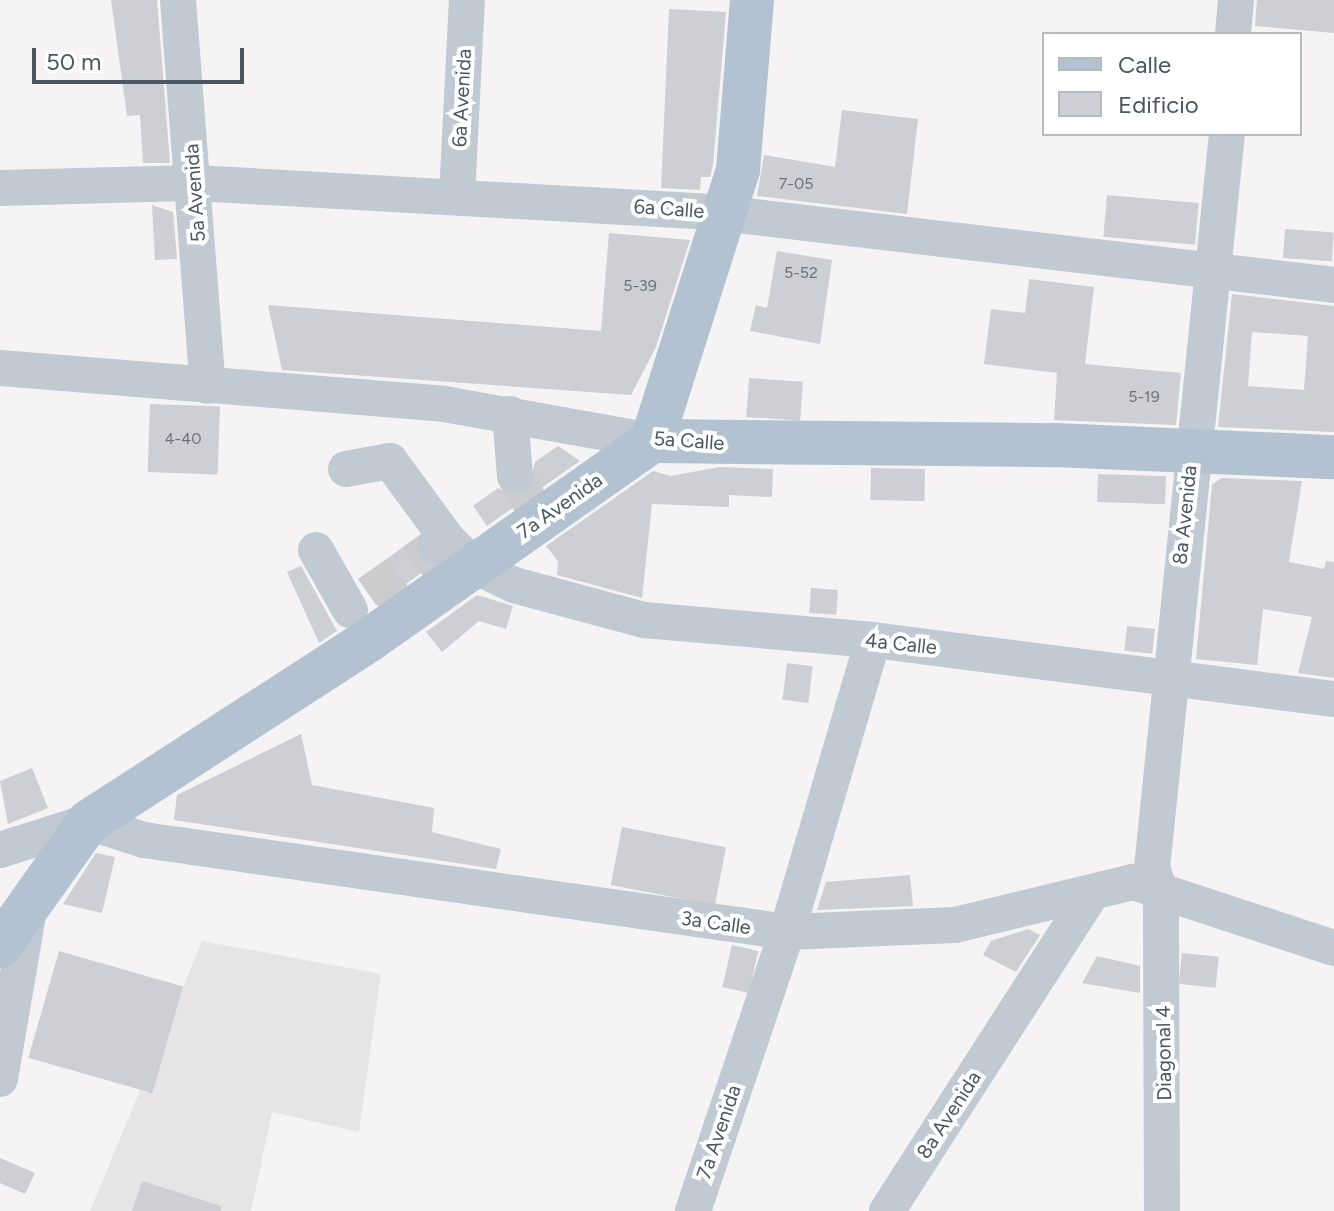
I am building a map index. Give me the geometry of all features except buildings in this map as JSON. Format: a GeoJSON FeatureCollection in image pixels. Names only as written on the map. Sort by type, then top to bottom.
{"type":"FeatureCollection","features":[{"type":"Feature","properties":{"kind":"main road"},"geometry":{"type":"LineString","coordinates":[[652,441],[738,170],[752,0]]}},
{"type":"Feature","properties":{"kind":"main road","name":"5a Calle"},"geometry":{"type":"LineString","coordinates":[[652,441],[1055,445],[1191,455],[1334,457]]}},
{"type":"Feature","properties":{"kind":"main road","name":"7a Avenida"},"geometry":{"type":"LineString","coordinates":[[10,922],[88,822],[363,615],[453,550],[538,512],[652,441]]}},
{"type":"Feature","properties":{"kind":"street","name":"5a Avenida"},"geometry":{"type":"LineString","coordinates":[[178,0],[196,183],[208,386]]}},
{"type":"Feature","properties":{"kind":"street","name":"6a Avenida"},"geometry":{"type":"LineString","coordinates":[[457,196],[467,0]]}},
{"type":"Feature","properties":{"kind":"street"},"geometry":{"type":"LineString","coordinates":[[1233,32],[1236,0]]}},
{"type":"Feature","properties":{"kind":"street","name":"8a Avenida"},"geometry":{"type":"LineString","coordinates":[[1161,895],[1152,868],[1191,455],[1217,277],[1227,136]]}},
{"type":"Feature","properties":{"kind":"street","name":"6a Calle"},"geometry":{"type":"LineString","coordinates":[[0,188],[196,183],[726,214],[1217,277],[1334,285]]}},
{"type":"Feature","properties":{"kind":"street","name":"5a Calle"},"geometry":{"type":"LineString","coordinates":[[0,368],[510,414],[652,441]]}},
{"type":"Feature","properties":{"kind":"street"},"geometry":{"type":"LineString","coordinates":[[510,414],[515,476]]}},
{"type":"Feature","properties":{"kind":"street"},"geometry":{"type":"LineString","coordinates":[[346,469],[390,461],[453,550]]}},
{"type":"Feature","properties":{"kind":"street"},"geometry":{"type":"LineString","coordinates":[[316,550],[363,615]]}},
{"type":"Feature","properties":{"kind":"street","name":"4a Calle"},"geometry":{"type":"LineString","coordinates":[[453,550],[600,612],[873,640],[1334,699]]}},
{"type":"Feature","properties":{"kind":"street","name":"7a Avenida"},"geometry":{"type":"LineString","coordinates":[[693,1211],[787,932],[873,640]]}},
{"type":"Feature","properties":{"kind":"street"},"geometry":{"type":"LineString","coordinates":[[0,850],[88,822]]}},
{"type":"Feature","properties":{"kind":"street","name":"3a Calle"},"geometry":{"type":"LineString","coordinates":[[88,822],[144,840],[787,932],[955,925],[1089,898],[1133,882],[1161,895],[1334,948]]}},
{"type":"Feature","properties":{"kind":"street","name":"Diagonal 4"},"geometry":{"type":"LineString","coordinates":[[1161,895],[1162,1211]]}},
{"type":"Feature","properties":{"kind":"street","name":"8a Avenida"},"geometry":{"type":"LineString","coordinates":[[887,1211],[1089,898]]}},
{"type":"Feature","properties":{"kind":"street"},"geometry":{"type":"LineString","coordinates":[[0,1079],[10,922]]}},
{"type":"Feature","properties":{"kind":"shaded area"},"geometry":{"type":"Polygon","coordinates":[[[202,941],[381,974],[359,1132],[272,1112],[251,1211],[90,1211],[202,941]]]}},
{"type":"Feature","properties":{"kind":"tunnel"},"geometry":{"type":"LineString","coordinates":[[515,476],[533,507]]}},
{"type":"Feature","properties":{"kind":"tunnel"},"geometry":{"type":"LineString","coordinates":[[369,594],[435,546]]}}]}
